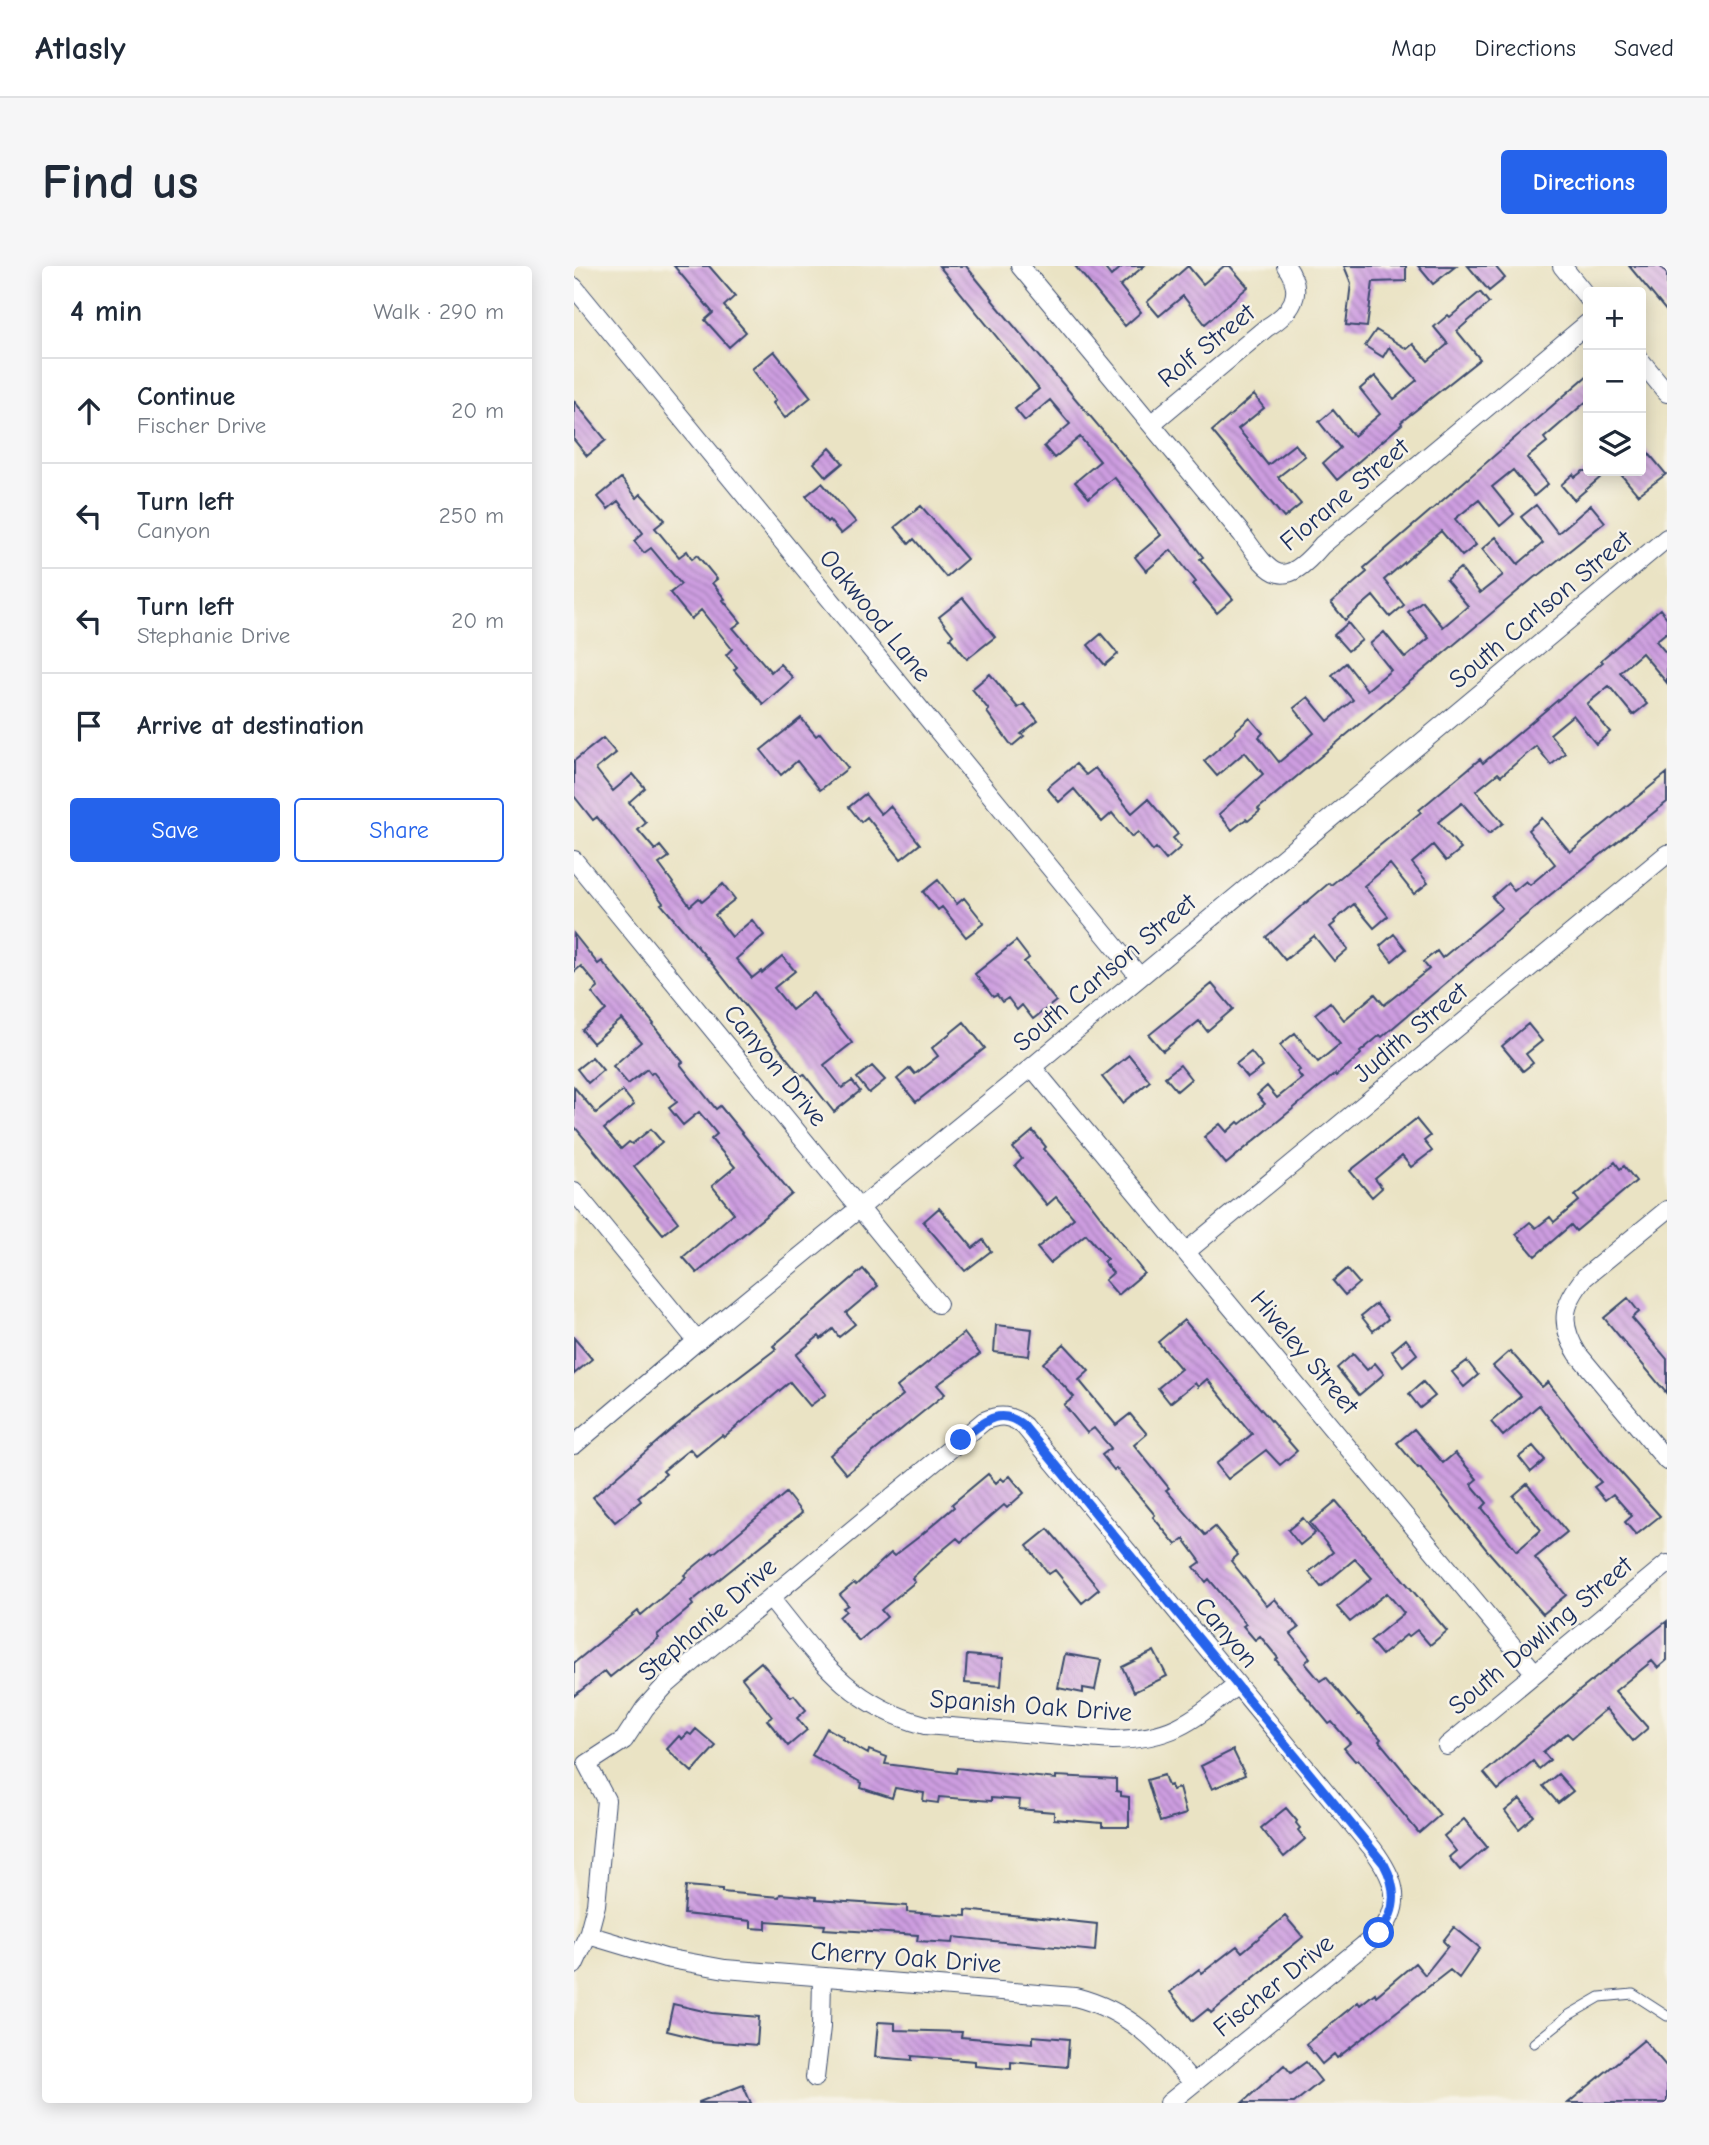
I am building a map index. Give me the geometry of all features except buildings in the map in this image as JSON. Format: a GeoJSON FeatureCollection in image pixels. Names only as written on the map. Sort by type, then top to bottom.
{"type":"FeatureCollection","features":[{"type":"Feature","properties":{"kind":"street","name":"Florane Street"},"geometry":{"type":"LineString","coordinates":[[1020,266],[1262,562],[1271,571],[1286,574],[1307,562],[1332,537],[1583,327]]}},
{"type":"Feature","properties":{"kind":"street","name":"Rolf Street"},"geometry":{"type":"LineString","coordinates":[[1151,424],[1285,315],[1294,297],[1292,276],[1286,266]]}},
{"type":"Feature","properties":{"kind":"street"},"geometry":{"type":"LineString","coordinates":[[1562,266],[1583,292]]}},
{"type":"Feature","properties":{"kind":"street","name":"Oakwood Lane"},"geometry":{"type":"LineString","coordinates":[[574,287],[1139,976]]}},
{"type":"Feature","properties":{"kind":"street"},"geometry":{"type":"LineString","coordinates":[[1646,367],[1667,393]]}},
{"type":"Feature","properties":{"kind":"street","name":"South Carlson Street"},"geometry":{"type":"LineString","coordinates":[[574,1445],[696,1341],[1032,1067],[1667,538]]}},
{"type":"Feature","properties":{"kind":"street","name":"Judith Street"},"geometry":{"type":"LineString","coordinates":[[1187,1251],[1667,854]]}},
{"type":"Feature","properties":{"kind":"street","name":"Canyon Drive"},"geometry":{"type":"LineString","coordinates":[[574,860],[939,1304]]}},
{"type":"Feature","properties":{"kind":"street","name":"Hiveley Street"},"geometry":{"type":"LineString","coordinates":[[1032,1067],[1535,1673]]}},
{"type":"Feature","properties":{"kind":"street"},"geometry":{"type":"LineString","coordinates":[[574,1191],[696,1341]]}},
{"type":"Feature","properties":{"kind":"street"},"geometry":{"type":"LineString","coordinates":[[1667,1210],[1585,1277],[1575,1290],[1564,1319],[1567,1337],[1578,1354],[1667,1461]]}},
{"type":"Feature","properties":{"kind":"street","name":"Stephanie Drive"},"geometry":{"type":"LineString","coordinates":[[574,1965],[588,1935],[596,1905],[606,1800],[587,1764],[624,1740],[645,1708],[664,1687],[984,1421],[1001,1416]]}},
{"type":"Feature","properties":{"kind":"street","name":"Canyon"},"geometry":{"type":"LineString","coordinates":[[1001,1416],[1017,1420],[1024,1426],[1384,1864],[1392,1880],[1395,1897]]}},
{"type":"Feature","properties":{"kind":"street","name":"South Dowling Street"},"geometry":{"type":"LineString","coordinates":[[1447,1746],[1667,1564]]}},
{"type":"Feature","properties":{"kind":"street","name":"Spanish Oak Drive"},"geometry":{"type":"LineString","coordinates":[[770,1598],[841,1682],[879,1709],[925,1725],[1114,1741],[1140,1740],[1181,1727],[1237,1685]]}},
{"type":"Feature","properties":{"kind":"street","name":"Fischer Drive"},"geometry":{"type":"LineString","coordinates":[[1169,2103],[1379,1933],[1389,1918],[1395,1897]]}},
{"type":"Feature","properties":{"kind":"street","name":"Cherry Oak Drive"},"geometry":{"type":"LineString","coordinates":[[588,1935],[665,1958],[705,1966],[1060,1995],[1090,2001],[1119,2013],[1142,2028],[1193,2083]]}},
{"type":"Feature","properties":{"kind":"street"},"geometry":{"type":"LineString","coordinates":[[815,2078],[821,2027],[822,1977]]}},
{"type":"Feature","properties":{"kind":"lane"},"geometry":{"type":"LineString","coordinates":[[1534,2043],[1569,2015],[1600,1997],[1633,1994],[1667,2016]]}},
{"type":"Feature","properties":{"kind":"route"},"geometry":{"type":"LineString","coordinates":[[961,1440],[984,1421],[995,1416],[1007,1416],[1024,1426],[1384,1864],[1392,1880],[1395,1897],[1389,1918],[1379,1933]]}}]}
